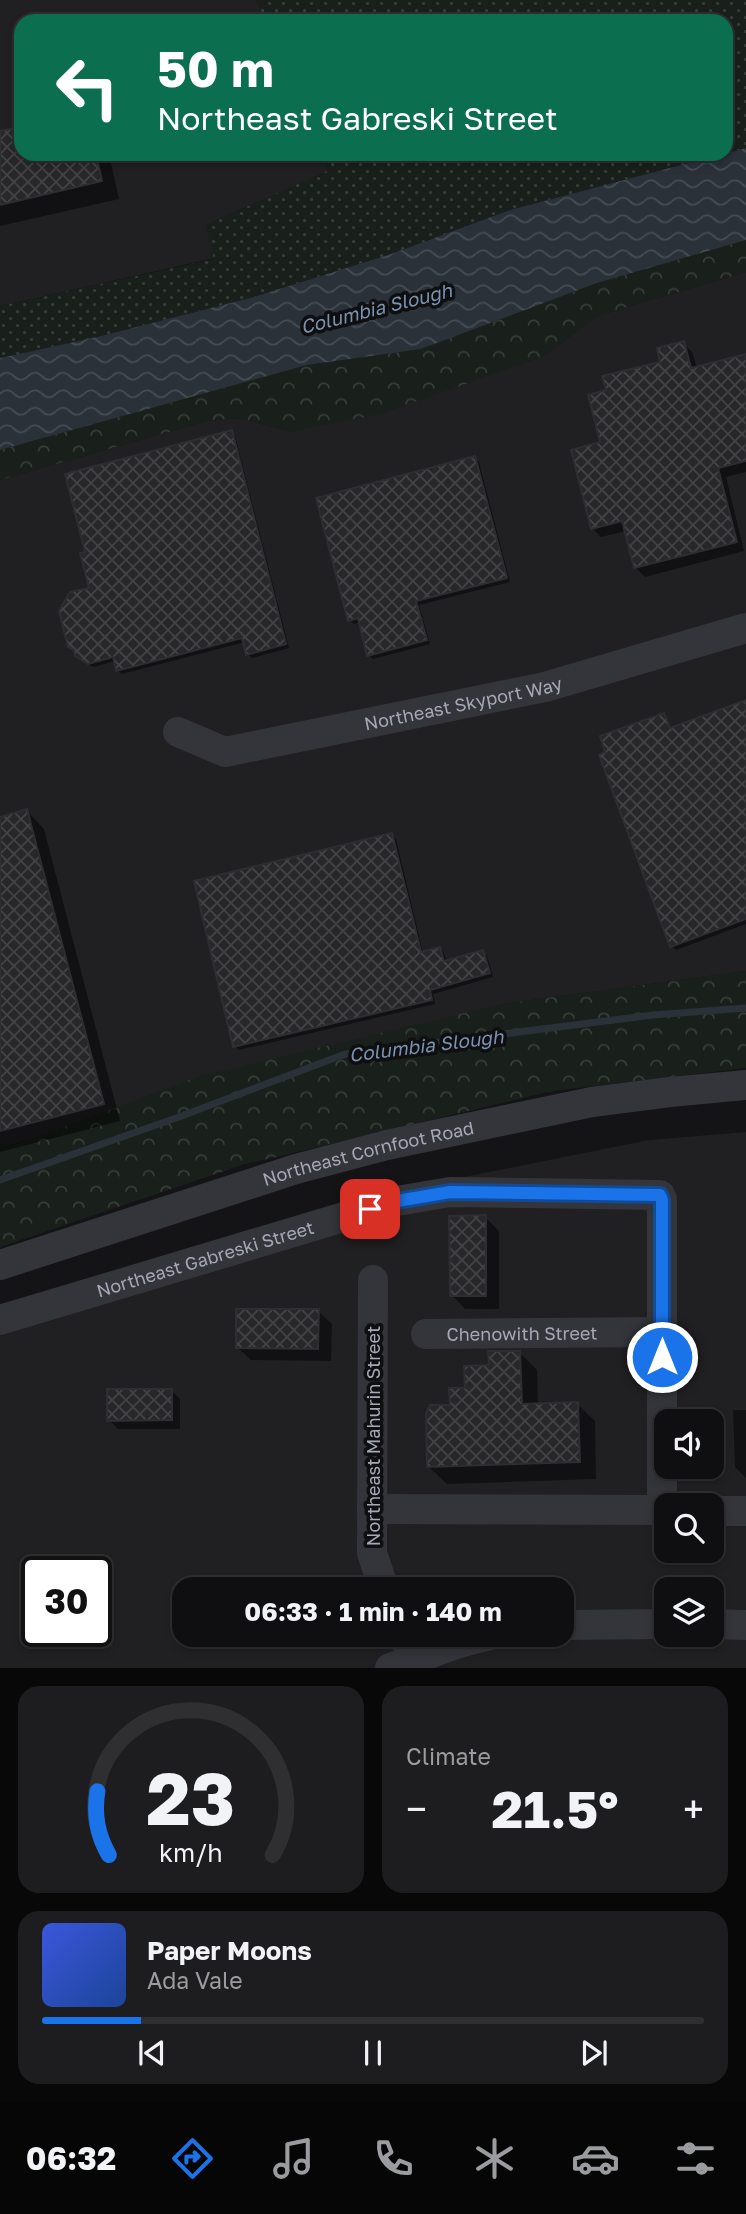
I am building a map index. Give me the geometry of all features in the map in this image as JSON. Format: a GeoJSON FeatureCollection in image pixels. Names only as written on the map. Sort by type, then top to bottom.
{"type":"FeatureCollection","features":[{"type":"Feature","properties":{"kind":"street","name":"Northeast Skyport Way"},"geometry":{"type":"LineString","coordinates":[[178,733],[225,752],[545,687],[746,628]]}},
{"type":"Feature","properties":{"kind":"street","name":"Northeast Cornfoot Road"},"geometry":{"type":"LineString","coordinates":[[0,1265],[284,1173],[360,1152],[592,1102],[746,1085]]}},
{"type":"Feature","properties":{"kind":"street","name":"Northeast Gabreski Street"},"geometry":{"type":"LineString","coordinates":[[0,1320],[397,1201],[450,1192],[660,1195],[662,1332]]}},
{"type":"Feature","properties":{"kind":"street","name":"Northeast Mahurin Street"},"geometry":{"type":"LineString","coordinates":[[373,1280],[372,1553],[380,1577]]}},
{"type":"Feature","properties":{"kind":"street","name":"Chenowith Street"},"geometry":{"type":"LineString","coordinates":[[426,1334],[662,1332]]}},
{"type":"Feature","properties":{"kind":"street"},"geometry":{"type":"LineString","coordinates":[[662,1332],[664,1493]]}},
{"type":"Feature","properties":{"kind":"street"},"geometry":{"type":"LineString","coordinates":[[372,1509],[654,1510]]}},
{"type":"Feature","properties":{"kind":"street"},"geometry":{"type":"LineString","coordinates":[[724,1511],[746,1511]]}},
{"type":"Feature","properties":{"kind":"street"},"geometry":{"type":"LineString","coordinates":[[574,1625],[654,1624]]}},
{"type":"Feature","properties":{"kind":"street"},"geometry":{"type":"LineString","coordinates":[[724,1625],[746,1625]]}},
{"type":"Feature","properties":{"kind":"street"},"geometry":{"type":"LineString","coordinates":[[402,1653],[431,1647]]}},
{"type":"Feature","properties":{"kind":"shaded area"},"geometry":{"type":"Polygon","coordinates":[[[0,0],[256,0],[262,14],[14,14],[14,161],[324,161],[328,171],[206,225],[215,258],[0,306],[0,0]]]}},
{"type":"Feature","properties":{"kind":"shaded area"},"geometry":{"type":"Polygon","coordinates":[[[746,272],[746,971],[502,1004],[0,1148],[0,480],[207,421],[239,418],[292,432],[542,357],[597,316],[746,272]]]}},
{"type":"Feature","properties":{"kind":"shaded area"},"geometry":{"type":"Polygon","coordinates":[[[746,1132],[746,1668],[0,1668],[0,1308],[384,1193],[649,1140],[746,1132]]]}},
{"type":"Feature","properties":{"kind":"green space"},"geometry":{"type":"Polygon","coordinates":[[[256,0],[746,0],[746,148],[733,151],[733,14],[262,14],[256,0]]]}},
{"type":"Feature","properties":{"kind":"green space"},"geometry":{"type":"Polygon","coordinates":[[[323,161],[697,161],[510,210],[391,254],[254,297],[97,337],[0,358],[0,306],[214,259],[206,225],[327,171],[323,161]]]}},
{"type":"Feature","properties":{"kind":"green space"},"geometry":{"type":"Polygon","coordinates":[[[746,240],[746,272],[597,316],[542,357],[384,413],[292,432],[239,418],[207,421],[0,480],[0,450],[307,365],[421,349],[597,283],[746,240]]]}},
{"type":"Feature","properties":{"kind":"green space"},"geometry":{"type":"Polygon","coordinates":[[[746,971],[746,1068],[552,1091],[242,1165],[0,1247],[0,1148],[200,1076],[502,1004],[746,971]]]}},
{"type":"Feature","properties":{"kind":"water"},"geometry":{"type":"Polygon","coordinates":[[[746,148],[746,240],[597,283],[421,349],[307,365],[0,450],[0,358],[97,337],[254,297],[391,254],[510,210],[697,161],[733,161],[733,151],[746,148]]]}},
{"type":"Feature","properties":{"kind":"building"},"geometry":{"type":"Polygon","coordinates":[[[14,128],[14,161],[98,161],[102,181],[0,205],[0,131],[14,128]]]}},
{"type":"Feature","properties":{"kind":"building"},"geometry":{"type":"Polygon","coordinates":[[[684,341],[691,368],[746,354],[746,461],[718,468],[737,542],[634,568],[622,521],[591,529],[571,450],[600,442],[588,395],[606,390],[602,376],[660,362],[657,348],[684,341]]]}},
{"type":"Feature","properties":{"kind":"building"},"geometry":{"type":"Polygon","coordinates":[[[232,430],[286,644],[246,655],[242,638],[116,671],[113,657],[88,664],[75,656],[74,650],[68,647],[59,611],[70,592],[89,588],[80,553],[85,552],[65,474],[232,430]]]}},
{"type":"Feature","properties":{"kind":"building"},"geometry":{"type":"Polygon","coordinates":[[[475,456],[507,578],[416,601],[427,640],[367,656],[358,618],[348,621],[316,498],[475,456]]]}},
{"type":"Feature","properties":{"kind":"building"},"geometry":{"type":"Polygon","coordinates":[[[746,700],[746,919],[670,947],[599,755],[605,752],[600,736],[664,713],[670,728],[746,700]]]}},
{"type":"Feature","properties":{"kind":"building"},"geometry":{"type":"Polygon","coordinates":[[[27,809],[104,1104],[0,1131],[0,817],[27,809]]]}},
{"type":"Feature","properties":{"kind":"building"},"geometry":{"type":"Polygon","coordinates":[[[392,833],[421,952],[440,947],[444,961],[483,950],[490,973],[430,990],[432,1000],[233,1047],[194,881],[392,833]]]}},
{"type":"Feature","properties":{"kind":"building"},"geometry":{"type":"Polygon","coordinates":[[[486,1215],[486,1296],[450,1296],[449,1216],[486,1215]]]}},
{"type":"Feature","properties":{"kind":"building"},"geometry":{"type":"Polygon","coordinates":[[[236,1309],[319,1309],[318,1349],[236,1348],[236,1309]]]}},
{"type":"Feature","properties":{"kind":"building"},"geometry":{"type":"Polygon","coordinates":[[[488,1351],[520,1351],[522,1404],[578,1402],[580,1462],[427,1467],[426,1414],[430,1405],[450,1405],[449,1388],[465,1388],[464,1366],[489,1365],[488,1351]]]}},
{"type":"Feature","properties":{"kind":"building"},"geometry":{"type":"Polygon","coordinates":[[[107,1389],[172,1389],[172,1420],[107,1421],[107,1389]]]}},
{"type":"Feature","properties":{"kind":"waterway","name":"Columbia Slough"},"geometry":{"type":"LineString","coordinates":[[0,1180],[179,1117],[345,1054],[653,1015],[746,1008]]}},
{"type":"Feature","properties":{"kind":"route"},"geometry":{"type":"LineString","coordinates":[[370,1209],[397,1201],[450,1192],[660,1195],[662,1357]]}}]}
